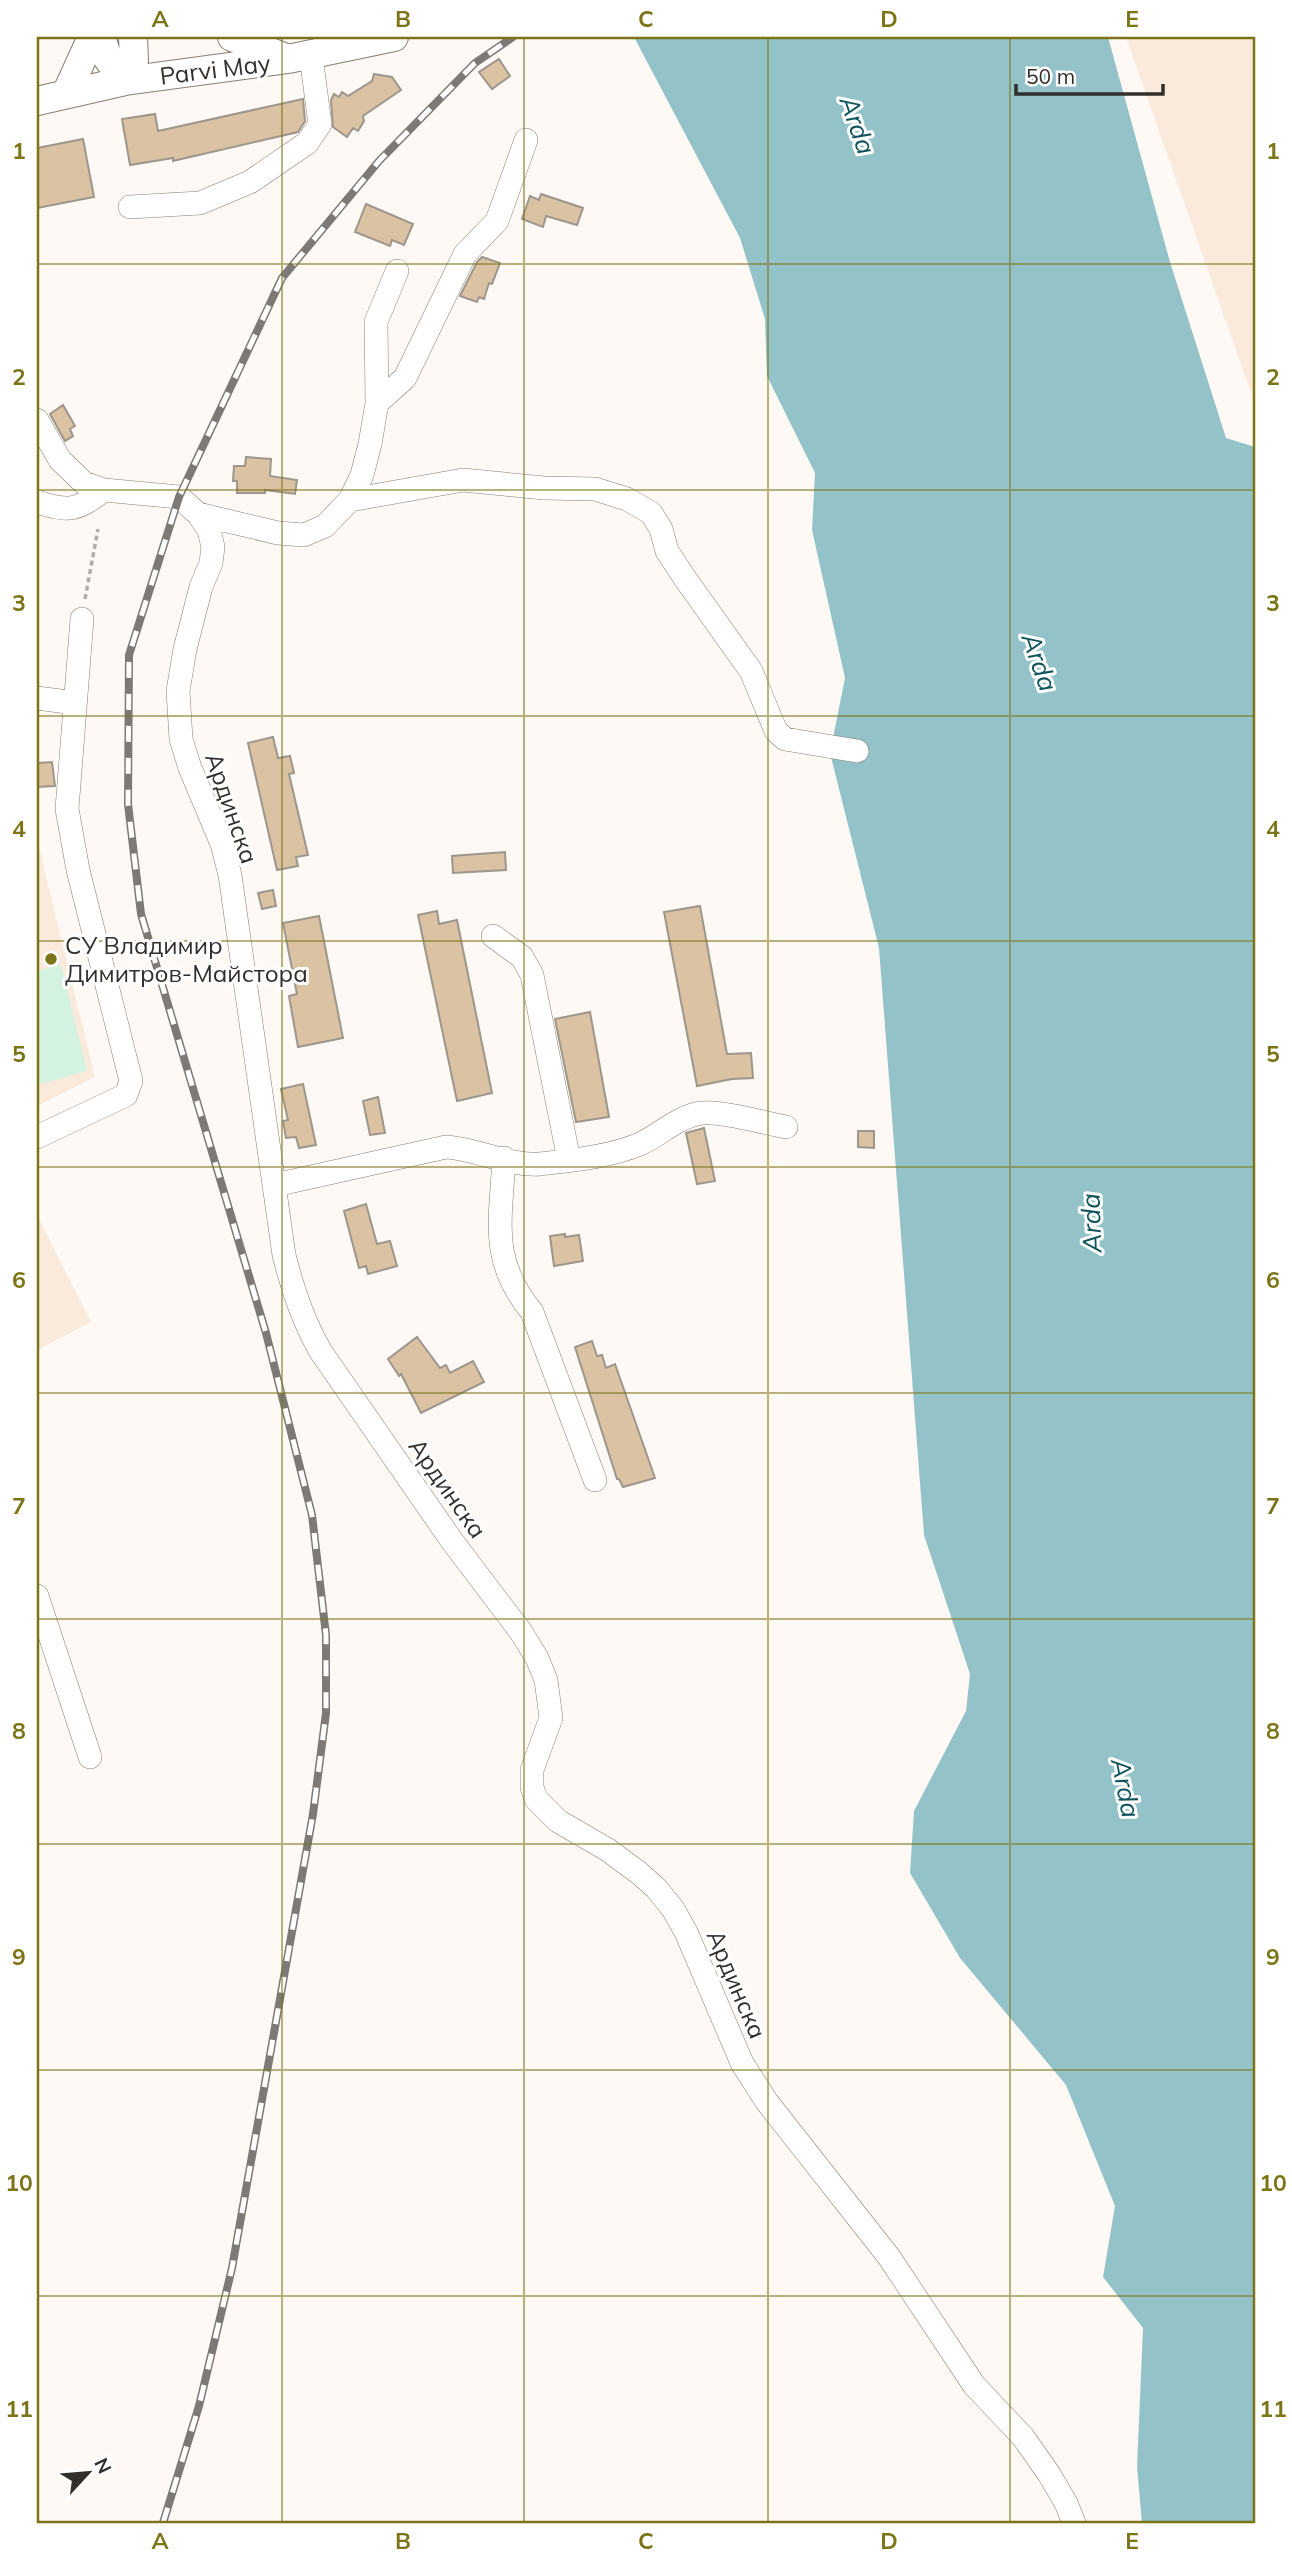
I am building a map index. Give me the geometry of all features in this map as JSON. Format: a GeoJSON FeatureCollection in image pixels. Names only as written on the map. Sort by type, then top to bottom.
{"type":"FeatureCollection","features":[{"type":"Feature","properties":{"kind":"main road"},"geometry":{"type":"LineString","coordinates":[[66,94],[92,37]]}},
{"type":"Feature","properties":{"kind":"main road"},"geometry":{"type":"LineString","coordinates":[[102,37],[108,59],[125,81],[134,60],[133,37]]}},
{"type":"Feature","properties":{"kind":"main road"},"geometry":{"type":"LineString","coordinates":[[232,37],[300,57]]}},
{"type":"Feature","properties":{"kind":"main road","name":"Parvi May"},"geometry":{"type":"LineString","coordinates":[[37,101],[125,81],[300,57],[394,37]]}},
{"type":"Feature","properties":{"kind":"street"},"geometry":{"type":"LineString","coordinates":[[130,207],[200,203],[250,181],[307,143],[320,124],[300,57]]}},
{"type":"Feature","properties":{"kind":"street"},"geometry":{"type":"LineString","coordinates":[[377,403],[405,378],[465,254],[497,221],[526,140]]}},
{"type":"Feature","properties":{"kind":"street"},"geometry":{"type":"LineString","coordinates":[[37,420],[60,460],[72,474],[94,488],[179,497],[198,514],[278,533],[304,535],[325,526],[350,500],[362,475],[377,403],[376,322],[397,271]]}},
{"type":"Feature","properties":{"kind":"street"},"geometry":{"type":"LineString","coordinates":[[350,500],[463,480],[544,488],[595,489],[627,499],[651,513],[661,529],[667,551],[751,671],[776,731],[785,739],[857,751]]}},
{"type":"Feature","properties":{"kind":"street"},"geometry":{"type":"LineString","coordinates":[[37,502],[69,509],[86,504],[104,490]]}},
{"type":"Feature","properties":{"kind":"street","name":"Ардинска"},"geometry":{"type":"LineString","coordinates":[[198,514],[209,530],[213,547],[211,563],[201,587],[185,649],[177,691],[181,739],[190,768],[222,844],[230,875],[284,1255],[293,1293],[306,1325],[321,1352],[452,1541],[521,1632],[537,1658],[546,1680],[551,1718],[533,1770],[532,1787],[536,1799],[558,1821],[608,1850],[639,1873],[673,1909],[686,1932],[729,2037],[761,2092],[889,2257],[974,2385],[1023,2437],[1066,2503],[1074,2523]]}},
{"type":"Feature","properties":{"kind":"street"},"geometry":{"type":"LineString","coordinates":[[37,1138],[126,1095],[131,1081],[79,870],[67,809],[82,619]]}},
{"type":"Feature","properties":{"kind":"street"},"geometry":{"type":"LineString","coordinates":[[37,698],[75,703]]}},
{"type":"Feature","properties":{"kind":"street"},"geometry":{"type":"LineString","coordinates":[[493,936],[522,957],[532,975],[569,1160]]}},
{"type":"Feature","properties":{"kind":"street"},"geometry":{"type":"LineString","coordinates":[[275,1185],[446,1147],[467,1148],[520,1163],[537,1164],[619,1152],[643,1143],[682,1119],[702,1113],[786,1127]]}},
{"type":"Feature","properties":{"kind":"street"},"geometry":{"type":"LineString","coordinates":[[504,1158],[501,1252],[518,1294],[532,1312],[595,1480]]}},
{"type":"Feature","properties":{"kind":"street"},"geometry":{"type":"LineString","coordinates":[[37,1596],[90,1757]]}},
{"type":"Feature","properties":{"kind":"path"},"geometry":{"type":"LineString","coordinates":[[82,619],[98,529]]}},
{"type":"Feature","properties":{"kind":"shaded area"},"geometry":{"type":"Polygon","coordinates":[[[1126,37],[1255,37],[1255,404],[1126,37]]]}},
{"type":"Feature","properties":{"kind":"shaded area","name":"СУ Владимир Димитров-Майстора"},"geometry":{"type":"Polygon","coordinates":[[[37,840],[95,1077],[37,1106],[37,840]]]}},
{"type":"Feature","properties":{"kind":"shaded area"},"geometry":{"type":"Polygon","coordinates":[[[37,1215],[91,1322],[37,1350],[37,1215]]]}},
{"type":"Feature","properties":{"kind":"green space"},"geometry":{"type":"Polygon","coordinates":[[[61,965],[87,1071],[37,1085],[37,971],[61,965]]]}},
{"type":"Feature","properties":{"kind":"water","name":"Arda"},"geometry":{"type":"Polygon","coordinates":[[[634,37],[1108,37],[1170,262],[1226,438],[1255,447],[1255,2523],[1142,2523],[1137,2467],[1143,2328],[1103,2277],[1115,2206],[1066,2085],[960,1958],[910,1873],[914,1811],[966,1711],[970,1674],[924,1535],[879,948],[830,753],[845,678],[812,530],[815,473],[767,376],[765,319],[740,238],[634,37]]]}},
{"type":"Feature","properties":{"kind":"building"},"geometry":{"type":"Polygon","coordinates":[[[499,59],[510,76],[492,89],[479,72],[499,59]]]}},
{"type":"Feature","properties":{"kind":"building"},"geometry":{"type":"Polygon","coordinates":[[[374,74],[392,77],[401,90],[363,116],[364,121],[358,131],[353,128],[347,137],[333,127],[331,100],[334,94],[339,97],[342,92],[348,96],[372,81],[374,74]]]}},
{"type":"Feature","properties":{"kind":"building"},"geometry":{"type":"Polygon","coordinates":[[[303,99],[305,121],[298,132],[173,161],[173,158],[130,165],[122,119],[155,114],[158,131],[303,99]]]}},
{"type":"Feature","properties":{"kind":"building"},"geometry":{"type":"Polygon","coordinates":[[[83,139],[94,197],[37,208],[37,148],[83,139]]]}},
{"type":"Feature","properties":{"kind":"building"},"geometry":{"type":"Polygon","coordinates":[[[541,194],[583,208],[577,225],[546,216],[543,227],[522,219],[530,196],[539,200],[541,194]]]}},
{"type":"Feature","properties":{"kind":"building"},"geometry":{"type":"Polygon","coordinates":[[[366,204],[413,224],[404,245],[392,240],[390,246],[355,232],[366,204]]]}},
{"type":"Feature","properties":{"kind":"building"},"geometry":{"type":"Polygon","coordinates":[[[482,257],[500,263],[484,299],[479,297],[477,302],[460,296],[482,257]]]}},
{"type":"Feature","properties":{"kind":"building"},"geometry":{"type":"Polygon","coordinates":[[[63,405],[75,426],[70,429],[73,436],[65,441],[50,414],[63,405]]]}},
{"type":"Feature","properties":{"kind":"building"},"geometry":{"type":"Polygon","coordinates":[[[246,457],[271,459],[270,476],[297,480],[295,494],[265,490],[265,493],[237,493],[237,481],[233,481],[234,466],[245,466],[246,457]]]}},
{"type":"Feature","properties":{"kind":"building"},"geometry":{"type":"Polygon","coordinates":[[[273,737],[278,758],[290,756],[294,773],[289,774],[308,855],[296,857],[298,866],[277,870],[248,743],[273,737]]]}},
{"type":"Feature","properties":{"kind":"building"},"geometry":{"type":"Polygon","coordinates":[[[52,762],[55,786],[37,787],[37,763],[52,762]]]}},
{"type":"Feature","properties":{"kind":"building"},"geometry":{"type":"Polygon","coordinates":[[[505,852],[506,870],[453,873],[452,856],[505,852]]]}},
{"type":"Feature","properties":{"kind":"building"},"geometry":{"type":"Polygon","coordinates":[[[273,890],[276,906],[262,909],[258,893],[273,890]]]}},
{"type":"Feature","properties":{"kind":"building"},"geometry":{"type":"Polygon","coordinates":[[[700,906],[727,1054],[751,1053],[753,1078],[697,1086],[664,912],[700,906]]]}},
{"type":"Feature","properties":{"kind":"building"},"geometry":{"type":"Polygon","coordinates":[[[437,911],[439,924],[457,920],[492,1093],[457,1101],[418,915],[437,911]]]}},
{"type":"Feature","properties":{"kind":"building"},"geometry":{"type":"Polygon","coordinates":[[[319,916],[343,1038],[298,1047],[289,996],[297,994],[283,923],[319,916]]]}},
{"type":"Feature","properties":{"kind":"building"},"geometry":{"type":"Polygon","coordinates":[[[590,1012],[609,1117],[576,1122],[555,1019],[590,1012]]]}},
{"type":"Feature","properties":{"kind":"building"},"geometry":{"type":"Polygon","coordinates":[[[303,1084],[316,1145],[299,1148],[296,1137],[286,1138],[283,1121],[288,1120],[281,1089],[303,1084]]]}},
{"type":"Feature","properties":{"kind":"building"},"geometry":{"type":"Polygon","coordinates":[[[378,1097],[385,1133],[370,1135],[363,1101],[378,1097]]]}},
{"type":"Feature","properties":{"kind":"building"},"geometry":{"type":"Polygon","coordinates":[[[704,1128],[715,1181],[697,1184],[686,1133],[704,1128]]]}},
{"type":"Feature","properties":{"kind":"building"},"geometry":{"type":"Polygon","coordinates":[[[858,1131],[874,1131],[874,1148],[858,1147],[858,1131]]]}},
{"type":"Feature","properties":{"kind":"building"},"geometry":{"type":"Polygon","coordinates":[[[366,1204],[377,1244],[390,1241],[397,1266],[368,1274],[366,1266],[359,1268],[344,1211],[366,1204]]]}},
{"type":"Feature","properties":{"kind":"building"},"geometry":{"type":"Polygon","coordinates":[[[565,1234],[565,1237],[579,1235],[583,1261],[554,1266],[550,1236],[565,1234]]]}},
{"type":"Feature","properties":{"kind":"building"},"geometry":{"type":"Polygon","coordinates":[[[417,1337],[440,1368],[446,1365],[450,1373],[473,1361],[484,1382],[421,1413],[401,1374],[399,1376],[388,1359],[417,1337]]]}},
{"type":"Feature","properties":{"kind":"building"},"geometry":{"type":"Polygon","coordinates":[[[592,1341],[597,1356],[602,1355],[606,1368],[615,1364],[655,1478],[623,1487],[617,1479],[575,1347],[592,1341]]]}},
{"type":"Feature","properties":{"kind":"railway"},"geometry":{"type":"LineString","coordinates":[[163,2523],[199,2406],[232,2268],[313,1814],[326,1713],[326,1635],[312,1515],[266,1333],[141,914],[128,804],[129,655],[179,497],[282,278],[379,161],[475,63],[513,37]]}},
{"type":"Feature","properties":{"kind":"place","name":"СУ Владимир Димитров-Майстора"},"geometry":{"type":"Point","coordinates":[51,959]}}]}
